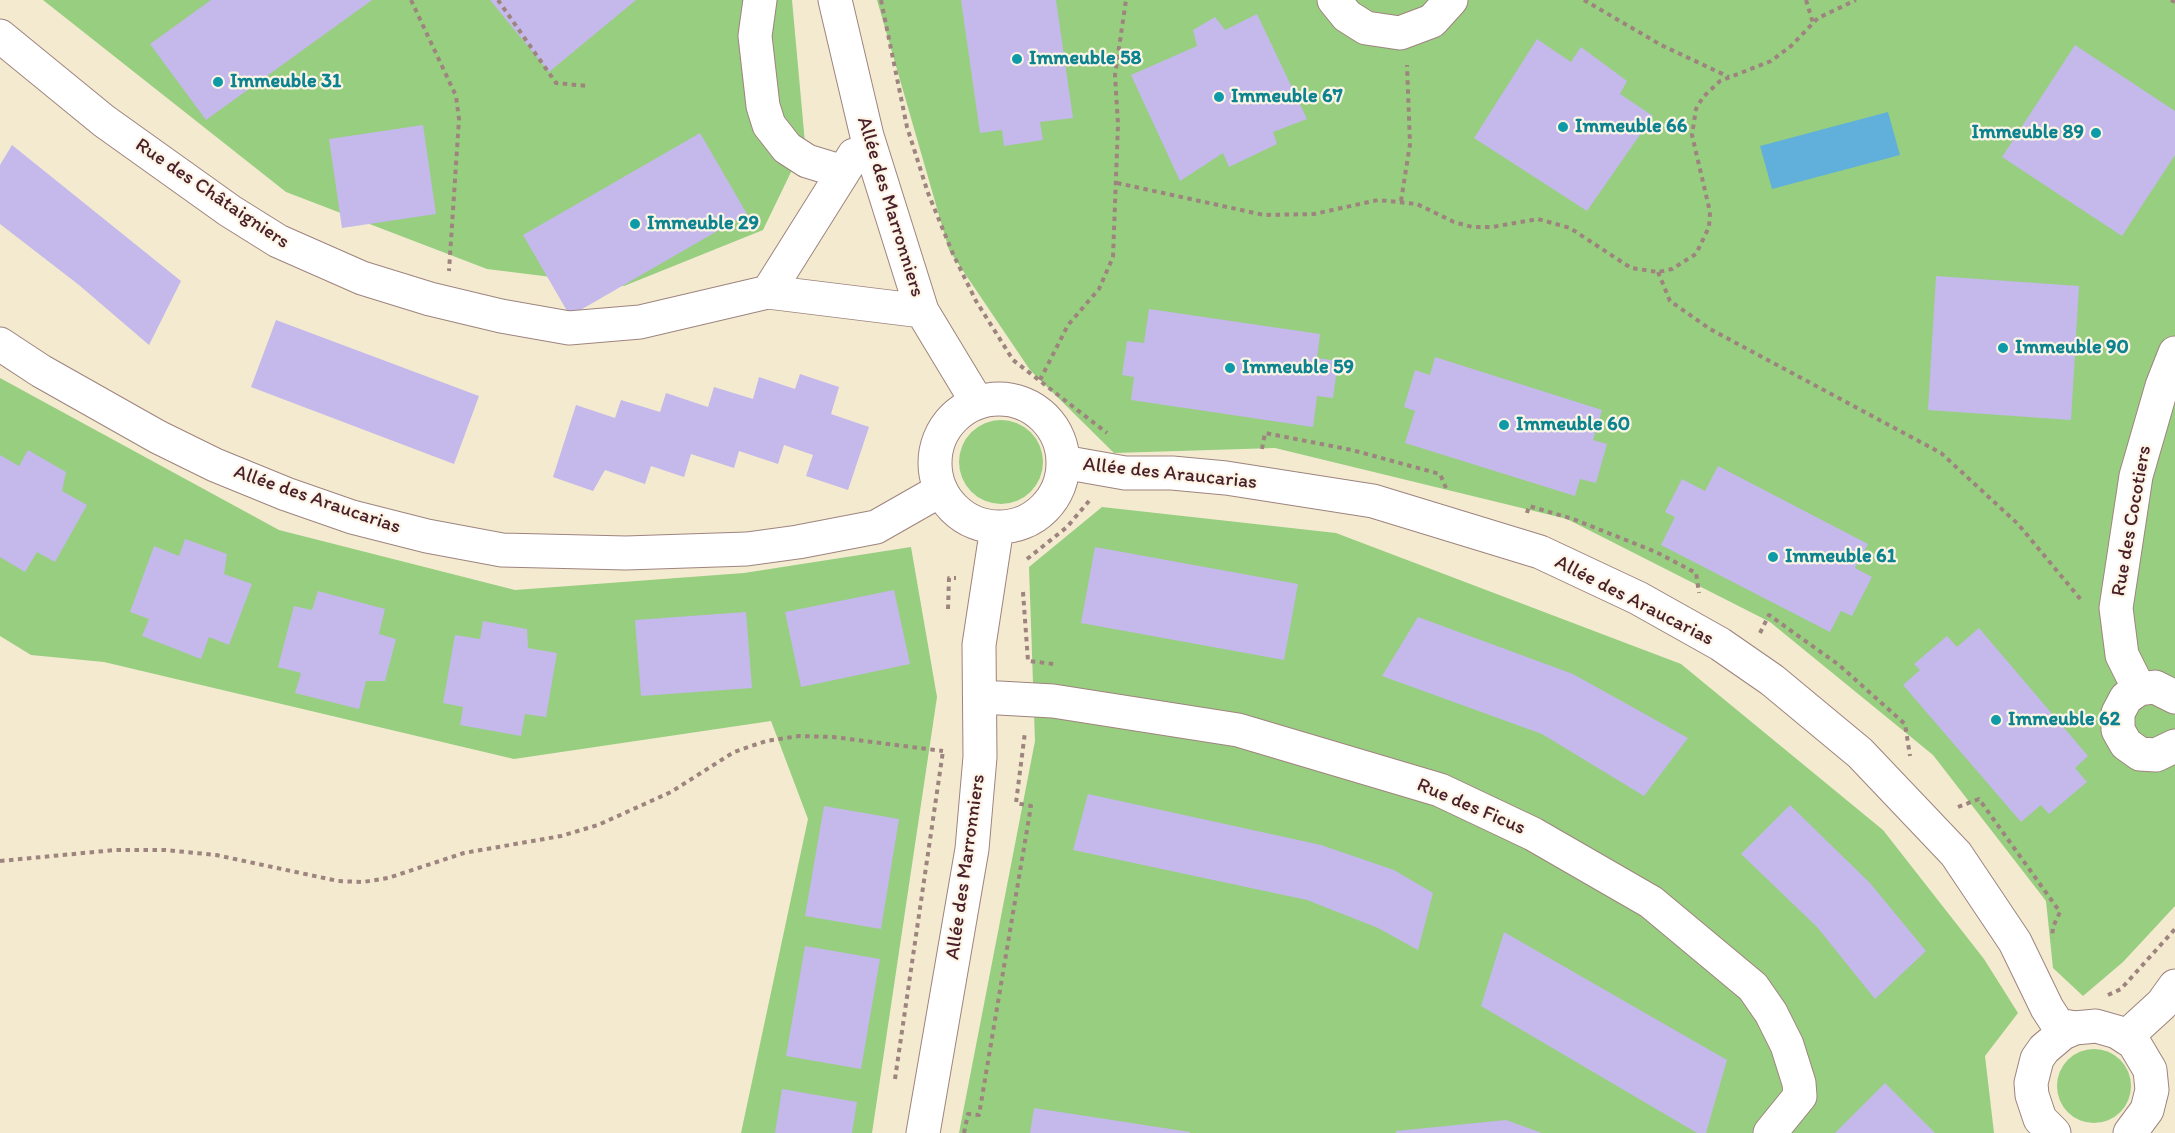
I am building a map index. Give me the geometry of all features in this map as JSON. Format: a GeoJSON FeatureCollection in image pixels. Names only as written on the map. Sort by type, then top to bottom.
{"type":"FeatureCollection","features":[{"type":"Feature","properties":{"kind":"street"},"geometry":{"type":"LineString","coordinates":[[760,0],[755,36],[763,106],[769,125],[779,140],[807,161],[843,172]]}},
{"type":"Feature","properties":{"kind":"street","name":"Allée des Marronniers"},"geometry":{"type":"LineString","coordinates":[[835,0],[867,136],[922,311],[976,402]]}},
{"type":"Feature","properties":{"kind":"street"},"geometry":{"type":"LineString","coordinates":[[1334,0],[1347,15],[1366,28],[1400,33],[1432,21],[1451,0]]}},
{"type":"Feature","properties":{"kind":"street","name":"Rue des Châtaigniers"},"geometry":{"type":"LineString","coordinates":[[0,36],[104,121],[278,242],[362,278],[447,303],[569,328],[640,322],[768,291]]}},
{"type":"Feature","properties":{"kind":"street"},"geometry":{"type":"LineString","coordinates":[[867,136],[768,291],[922,311]]}},
{"type":"Feature","properties":{"kind":"street","name":"Allée des Araucarias"},"geometry":{"type":"LineString","coordinates":[[0,344],[100,405],[177,446],[246,477],[352,517],[427,536],[502,550],[626,553],[747,549],[876,527],[941,490]]}},
{"type":"Feature","properties":{"kind":"street","name":"Rue des Cocotiers"},"geometry":{"type":"LineString","coordinates":[[2139,689],[2122,655],[2116,608],[2136,476],[2162,386],[2175,353]]}},
{"type":"Feature","properties":{"kind":"street"},"geometry":{"type":"LineString","coordinates":[[998,398],[1030,406],[1048,421],[1054,430],[1063,462],[1060,485],[1048,505],[1030,519],[997,527],[983,525],[958,512],[941,490],[935,469],[939,438],[958,413],[976,402],[998,398]]}},
{"type":"Feature","properties":{"kind":"street","name":"Allée des Araucarias"},"geometry":{"type":"LineString","coordinates":[[1063,462],[1125,473],[1172,473],[1303,489],[1373,501],[1540,552],[1638,598],[1720,644],[1772,680],[1838,733],[1930,824],[1956,854],[1988,898],[2015,942],[2047,1008],[2058,1025],[2074,1028]]}},
{"type":"Feature","properties":{"kind":"street","name":"Allée des Marronniers"},"geometry":{"type":"LineString","coordinates":[[923,1133],[972,849],[979,785],[981,697],[979,645],[987,580],[997,527]]}},
{"type":"Feature","properties":{"kind":"street"},"geometry":{"type":"LineString","coordinates":[[2175,697],[2156,687],[2139,689],[2126,698],[2118,713],[2118,730],[2126,744],[2140,754],[2156,755],[2175,746]]}},
{"type":"Feature","properties":{"kind":"street","name":"Rue des Ficus"},"geometry":{"type":"LineString","coordinates":[[981,697],[1053,701],[1238,730],[1440,790],[1533,834],[1651,902],[1753,987],[1771,1013],[1787,1045],[1800,1083],[1800,1096],[1770,1133]]}},
{"type":"Feature","properties":{"kind":"street"},"geometry":{"type":"LineString","coordinates":[[2126,1037],[2162,1004],[2175,986]]}},
{"type":"Feature","properties":{"kind":"street"},"geometry":{"type":"LineString","coordinates":[[2023,1133],[2032,1095],[2033,1071],[2041,1054],[2053,1040],[2074,1028],[2106,1028],[2126,1037],[2141,1051],[2152,1080],[2147,1110],[2130,1133]]}},
{"type":"Feature","properties":{"kind":"street"},"geometry":{"type":"LineString","coordinates":[[2032,1095],[2040,1119],[2054,1133]]}},
{"type":"Feature","properties":{"kind":"path"},"geometry":{"type":"LineString","coordinates":[[411,0],[456,96],[459,119],[447,303]]}},
{"type":"Feature","properties":{"kind":"path"},"geometry":{"type":"LineString","coordinates":[[498,0],[556,83],[588,86]]}},
{"type":"Feature","properties":{"kind":"path"},"geometry":{"type":"LineString","coordinates":[[881,0],[907,127],[928,193],[953,254],[976,301],[1013,360],[1105,433],[1113,435]]}},
{"type":"Feature","properties":{"kind":"path"},"geometry":{"type":"LineString","coordinates":[[1040,380],[1068,325],[1089,302],[1106,276],[1113,257],[1117,183],[1115,75],[1126,0]]}},
{"type":"Feature","properties":{"kind":"path"},"geometry":{"type":"LineString","coordinates":[[1584,0],[1661,45],[1729,77]]}},
{"type":"Feature","properties":{"kind":"path"},"geometry":{"type":"LineString","coordinates":[[1806,0],[1813,23]]}},
{"type":"Feature","properties":{"kind":"path"},"geometry":{"type":"LineString","coordinates":[[1117,183],[1264,215],[1314,214],[1378,200],[1401,201],[1472,227],[1492,227],[1526,219],[1552,221],[1570,228],[1631,268],[1658,272],[1684,264],[1696,254],[1710,227],[1710,212],[1692,135],[1693,122],[1703,97],[1712,87],[1729,77],[1772,61],[1791,46],[1813,23],[1832,10],[1856,0]]}},
{"type":"Feature","properties":{"kind":"path"},"geometry":{"type":"LineString","coordinates":[[1401,201],[1410,144],[1410,86],[1406,58]]}},
{"type":"Feature","properties":{"kind":"path"},"geometry":{"type":"LineString","coordinates":[[1658,272],[1670,301],[1710,329],[1941,453],[2018,524],[2080,601],[2116,608]]}},
{"type":"Feature","properties":{"kind":"path"},"geometry":{"type":"LineString","coordinates":[[964,1133],[968,1114],[979,1115],[1031,806],[1016,803],[1028,712],[1053,713],[1054,664],[1028,661],[1023,580],[1026,560],[1032,552],[1067,526],[1095,495],[1108,488],[1123,487],[1125,473]]}},
{"type":"Feature","properties":{"kind":"path"},"geometry":{"type":"LineString","coordinates":[[948,613],[949,578],[1023,580]]}},
{"type":"Feature","properties":{"kind":"path"},"geometry":{"type":"LineString","coordinates":[[0,861],[115,850],[165,850],[216,855],[338,881],[363,882],[388,878],[464,853],[561,836],[598,825],[671,792],[734,753],[766,741],[799,736],[833,737],[943,751]]}},
{"type":"Feature","properties":{"kind":"path"},"geometry":{"type":"LineString","coordinates":[[894,1086],[944,740]]}},
{"type":"Feature","properties":{"kind":"path"},"geometry":{"type":"LineString","coordinates":[[2131,978],[2175,929]]}},
{"type":"Feature","properties":{"kind":"green space"},"geometry":{"type":"Polygon","coordinates":[[[43,0],[792,0],[805,143],[763,230],[624,286],[487,269],[286,192],[43,0]]]}},
{"type":"Feature","properties":{"kind":"green space"},"geometry":{"type":"Polygon","coordinates":[[[877,0],[2175,0],[2175,906],[2123,962],[2083,996],[2053,968],[2046,901],[1933,755],[1770,622],[1567,519],[1275,448],[1114,453],[1030,370],[949,250],[877,0]]]}},
{"type":"Feature","properties":{"kind":"green space"},"geometry":{"type":"Polygon","coordinates":[[[0,378],[279,530],[515,590],[744,573],[911,547],[937,697],[872,1133],[741,1133],[808,819],[771,721],[514,759],[104,662],[31,655],[0,636],[0,378]]]}},
{"type":"Feature","properties":{"kind":"green space"},"geometry":{"type":"Polygon","coordinates":[[[993,420],[1009,420],[1025,427],[1036,438],[1043,454],[1040,478],[1031,492],[1009,504],[993,504],[977,497],[966,486],[959,470],[959,454],[966,438],[977,427],[993,420]]]}},
{"type":"Feature","properties":{"kind":"green space"},"geometry":{"type":"Polygon","coordinates":[[[1102,507],[1336,533],[1681,664],[1883,830],[1984,959],[2018,1013],[1985,1056],[1994,1133],[959,1133],[1035,741],[1029,567],[1102,507]]]}},
{"type":"Feature","properties":{"kind":"green space"},"geometry":{"type":"Polygon","coordinates":[[[2094,1049],[2115,1055],[2125,1065],[2131,1086],[2125,1107],[2115,1117],[2094,1123],[2073,1117],[2063,1107],[2057,1086],[2063,1065],[2073,1055],[2094,1049]]]}},
{"type":"Feature","properties":{"kind":"water"},"geometry":{"type":"Polygon","coordinates":[[[1888,112],[1900,155],[1772,189],[1760,146],[1888,112]]]}},
{"type":"Feature","properties":{"kind":"building","name":"Immeuble 31"},"geometry":{"type":"Polygon","coordinates":[[[211,0],[372,0],[206,120],[150,44],[211,0]]]}},
{"type":"Feature","properties":{"kind":"building"},"geometry":{"type":"Polygon","coordinates":[[[490,0],[636,0],[549,72],[490,0]]]}},
{"type":"Feature","properties":{"kind":"building","name":"Immeuble 58"},"geometry":{"type":"Polygon","coordinates":[[[961,0],[1056,0],[1073,118],[1040,122],[1043,140],[1004,146],[1002,130],[980,133],[961,0]]]}},
{"type":"Feature","properties":{"kind":"building","name":"Immeuble 67"},"geometry":{"type":"Polygon","coordinates":[[[1257,14],[1307,119],[1273,132],[1277,144],[1229,167],[1223,153],[1180,181],[1131,75],[1197,46],[1193,30],[1215,17],[1225,30],[1257,14]]]}},
{"type":"Feature","properties":{"kind":"building","name":"Immeuble 66"},"geometry":{"type":"Polygon","coordinates":[[[1537,39],[1571,62],[1581,47],[1627,81],[1620,94],[1653,116],[1587,211],[1474,138],[1537,39]]]}},
{"type":"Feature","properties":{"kind":"building","name":"Immeuble 89"},"geometry":{"type":"Polygon","coordinates":[[[2075,45],[2175,111],[2175,155],[2122,236],[2002,157],[2075,45]]]}},
{"type":"Feature","properties":{"kind":"building"},"geometry":{"type":"Polygon","coordinates":[[[423,125],[436,214],[342,228],[329,139],[423,125]]]}},
{"type":"Feature","properties":{"kind":"building","name":"Immeuble 29"},"geometry":{"type":"Polygon","coordinates":[[[700,133],[747,214],[570,316],[523,235],[700,133]]]}},
{"type":"Feature","properties":{"kind":"building"},"geometry":{"type":"Polygon","coordinates":[[[12,145],[181,281],[149,345],[79,285],[0,224],[0,165],[12,145]]]}},
{"type":"Feature","properties":{"kind":"building","name":"Immeuble 90"},"geometry":{"type":"Polygon","coordinates":[[[1936,276],[2079,286],[2071,420],[1928,410],[1936,276]]]}},
{"type":"Feature","properties":{"kind":"building","name":"Immeuble 59"},"geometry":{"type":"Polygon","coordinates":[[[1149,309],[1320,334],[1317,358],[1338,361],[1333,398],[1317,396],[1313,427],[1131,400],[1134,377],[1122,375],[1127,341],[1144,343],[1149,309]]]}},
{"type":"Feature","properties":{"kind":"building"},"geometry":{"type":"Polygon","coordinates":[[[276,320],[479,396],[454,464],[251,387],[276,320]]]}},
{"type":"Feature","properties":{"kind":"building","name":"Immeuble 60"},"geometry":{"type":"Polygon","coordinates":[[[1435,357],[1602,410],[1593,440],[1607,444],[1596,483],[1580,479],[1575,496],[1405,443],[1415,411],[1404,407],[1415,370],[1430,375],[1435,357]]]}},
{"type":"Feature","properties":{"kind":"building"},"geometry":{"type":"Polygon","coordinates":[[[800,374],[839,387],[831,414],[869,427],[848,490],[806,476],[813,455],[784,445],[778,464],[739,451],[734,468],[691,454],[684,477],[651,466],[645,484],[605,470],[593,491],[553,477],[576,405],[615,418],[621,400],[660,412],[666,393],[708,407],[714,387],[753,399],[759,377],[795,389],[800,374]]]}},
{"type":"Feature","properties":{"kind":"building"},"geometry":{"type":"Polygon","coordinates":[[[28,450],[66,472],[62,491],[87,505],[55,562],[37,552],[25,572],[0,557],[0,455],[19,466],[28,450]]]}},
{"type":"Feature","properties":{"kind":"building","name":"Immeuble 61"},"geometry":{"type":"Polygon","coordinates":[[[1718,466],[1868,544],[1855,568],[1872,577],[1852,616],[1841,611],[1830,632],[1661,545],[1675,517],[1665,512],[1682,479],[1705,491],[1718,466]]]}},
{"type":"Feature","properties":{"kind":"building"},"geometry":{"type":"Polygon","coordinates":[[[185,539],[227,554],[224,574],[252,584],[229,645],[209,637],[201,659],[142,636],[149,619],[130,612],[154,546],[179,556],[185,539]]]}},
{"type":"Feature","properties":{"kind":"building"},"geometry":{"type":"Polygon","coordinates":[[[1095,547],[1298,584],[1284,660],[1081,623],[1095,547]]]}},
{"type":"Feature","properties":{"kind":"building"},"geometry":{"type":"Polygon","coordinates":[[[894,590],[910,664],[801,687],[785,612],[894,590]]]}},
{"type":"Feature","properties":{"kind":"building"},"geometry":{"type":"Polygon","coordinates":[[[318,591],[385,609],[379,634],[396,639],[385,681],[366,681],[359,709],[295,693],[301,673],[278,667],[294,606],[312,610],[318,591]]]}},
{"type":"Feature","properties":{"kind":"building"},"geometry":{"type":"Polygon","coordinates":[[[746,612],[752,688],[641,696],[635,620],[746,612]]]}},
{"type":"Feature","properties":{"kind":"building"},"geometry":{"type":"Polygon","coordinates":[[[1418,617],[1573,674],[1688,738],[1644,796],[1542,734],[1382,676],[1418,617]]]}},
{"type":"Feature","properties":{"kind":"building"},"geometry":{"type":"Polygon","coordinates":[[[483,621],[527,629],[528,648],[557,653],[546,717],[525,714],[521,736],[460,725],[463,707],[443,703],[455,635],[480,639],[483,621]]]}},
{"type":"Feature","properties":{"kind":"building","name":"Immeuble 62"},"geometry":{"type":"Polygon","coordinates":[[[1979,628],[2088,756],[2075,768],[2087,782],[2049,814],[2041,805],[2021,822],[1903,685],[1920,670],[1914,664],[1947,636],[1957,647],[1979,628]]]}},
{"type":"Feature","properties":{"kind":"building"},"geometry":{"type":"Polygon","coordinates":[[[1088,794],[1321,845],[1394,870],[1433,893],[1418,950],[1378,928],[1307,900],[1073,850],[1088,794]]]}},
{"type":"Feature","properties":{"kind":"building"},"geometry":{"type":"Polygon","coordinates":[[[1790,805],[1870,883],[1926,951],[1875,999],[1817,927],[1741,854],[1790,805]]]}},
{"type":"Feature","properties":{"kind":"building"},"geometry":{"type":"Polygon","coordinates":[[[824,806],[899,819],[881,929],[805,916],[824,806]]]}},
{"type":"Feature","properties":{"kind":"building"},"geometry":{"type":"Polygon","coordinates":[[[1504,932],[1727,1060],[1706,1133],[1697,1133],[1481,1006],[1504,932]]]}},
{"type":"Feature","properties":{"kind":"building"},"geometry":{"type":"Polygon","coordinates":[[[805,946],[880,959],[861,1069],[786,1056],[805,946]]]}},
{"type":"Feature","properties":{"kind":"building"},"geometry":{"type":"Polygon","coordinates":[[[1885,1083],[1935,1133],[1835,1133],[1885,1083]]]}},
{"type":"Feature","properties":{"kind":"building"},"geometry":{"type":"Polygon","coordinates":[[[782,1089],[857,1102],[852,1133],[775,1133],[782,1089]]]}},
{"type":"Feature","properties":{"kind":"building"},"geometry":{"type":"Polygon","coordinates":[[[1034,1108],[1190,1132],[1190,1133],[1030,1133],[1034,1108]]]}},
{"type":"Feature","properties":{"kind":"building"},"geometry":{"type":"Polygon","coordinates":[[[1506,1120],[1542,1133],[1396,1133],[1396,1131],[1506,1120]]]}},
{"type":"Feature","properties":{"kind":"place","name":"Immeuble 58"},"geometry":{"type":"Point","coordinates":[1017,59]}},
{"type":"Feature","properties":{"kind":"place","name":"Immeuble 31"},"geometry":{"type":"Point","coordinates":[218,82]}},
{"type":"Feature","properties":{"kind":"place","name":"Immeuble 67"},"geometry":{"type":"Point","coordinates":[1219,97]}},
{"type":"Feature","properties":{"kind":"place","name":"Immeuble 66"},"geometry":{"type":"Point","coordinates":[1563,127]}},
{"type":"Feature","properties":{"kind":"place","name":"Immeuble 89"},"geometry":{"type":"Point","coordinates":[2096,133]}},
{"type":"Feature","properties":{"kind":"place","name":"Immeuble 29"},"geometry":{"type":"Point","coordinates":[635,224]}},
{"type":"Feature","properties":{"kind":"place","name":"Immeuble 90"},"geometry":{"type":"Point","coordinates":[2003,348]}},
{"type":"Feature","properties":{"kind":"place","name":"Immeuble 59"},"geometry":{"type":"Point","coordinates":[1230,368]}},
{"type":"Feature","properties":{"kind":"place","name":"Immeuble 60"},"geometry":{"type":"Point","coordinates":[1504,425]}},
{"type":"Feature","properties":{"kind":"place","name":"Immeuble 61"},"geometry":{"type":"Point","coordinates":[1773,557]}},
{"type":"Feature","properties":{"kind":"place","name":"Immeuble 62"},"geometry":{"type":"Point","coordinates":[1996,720]}}]}
